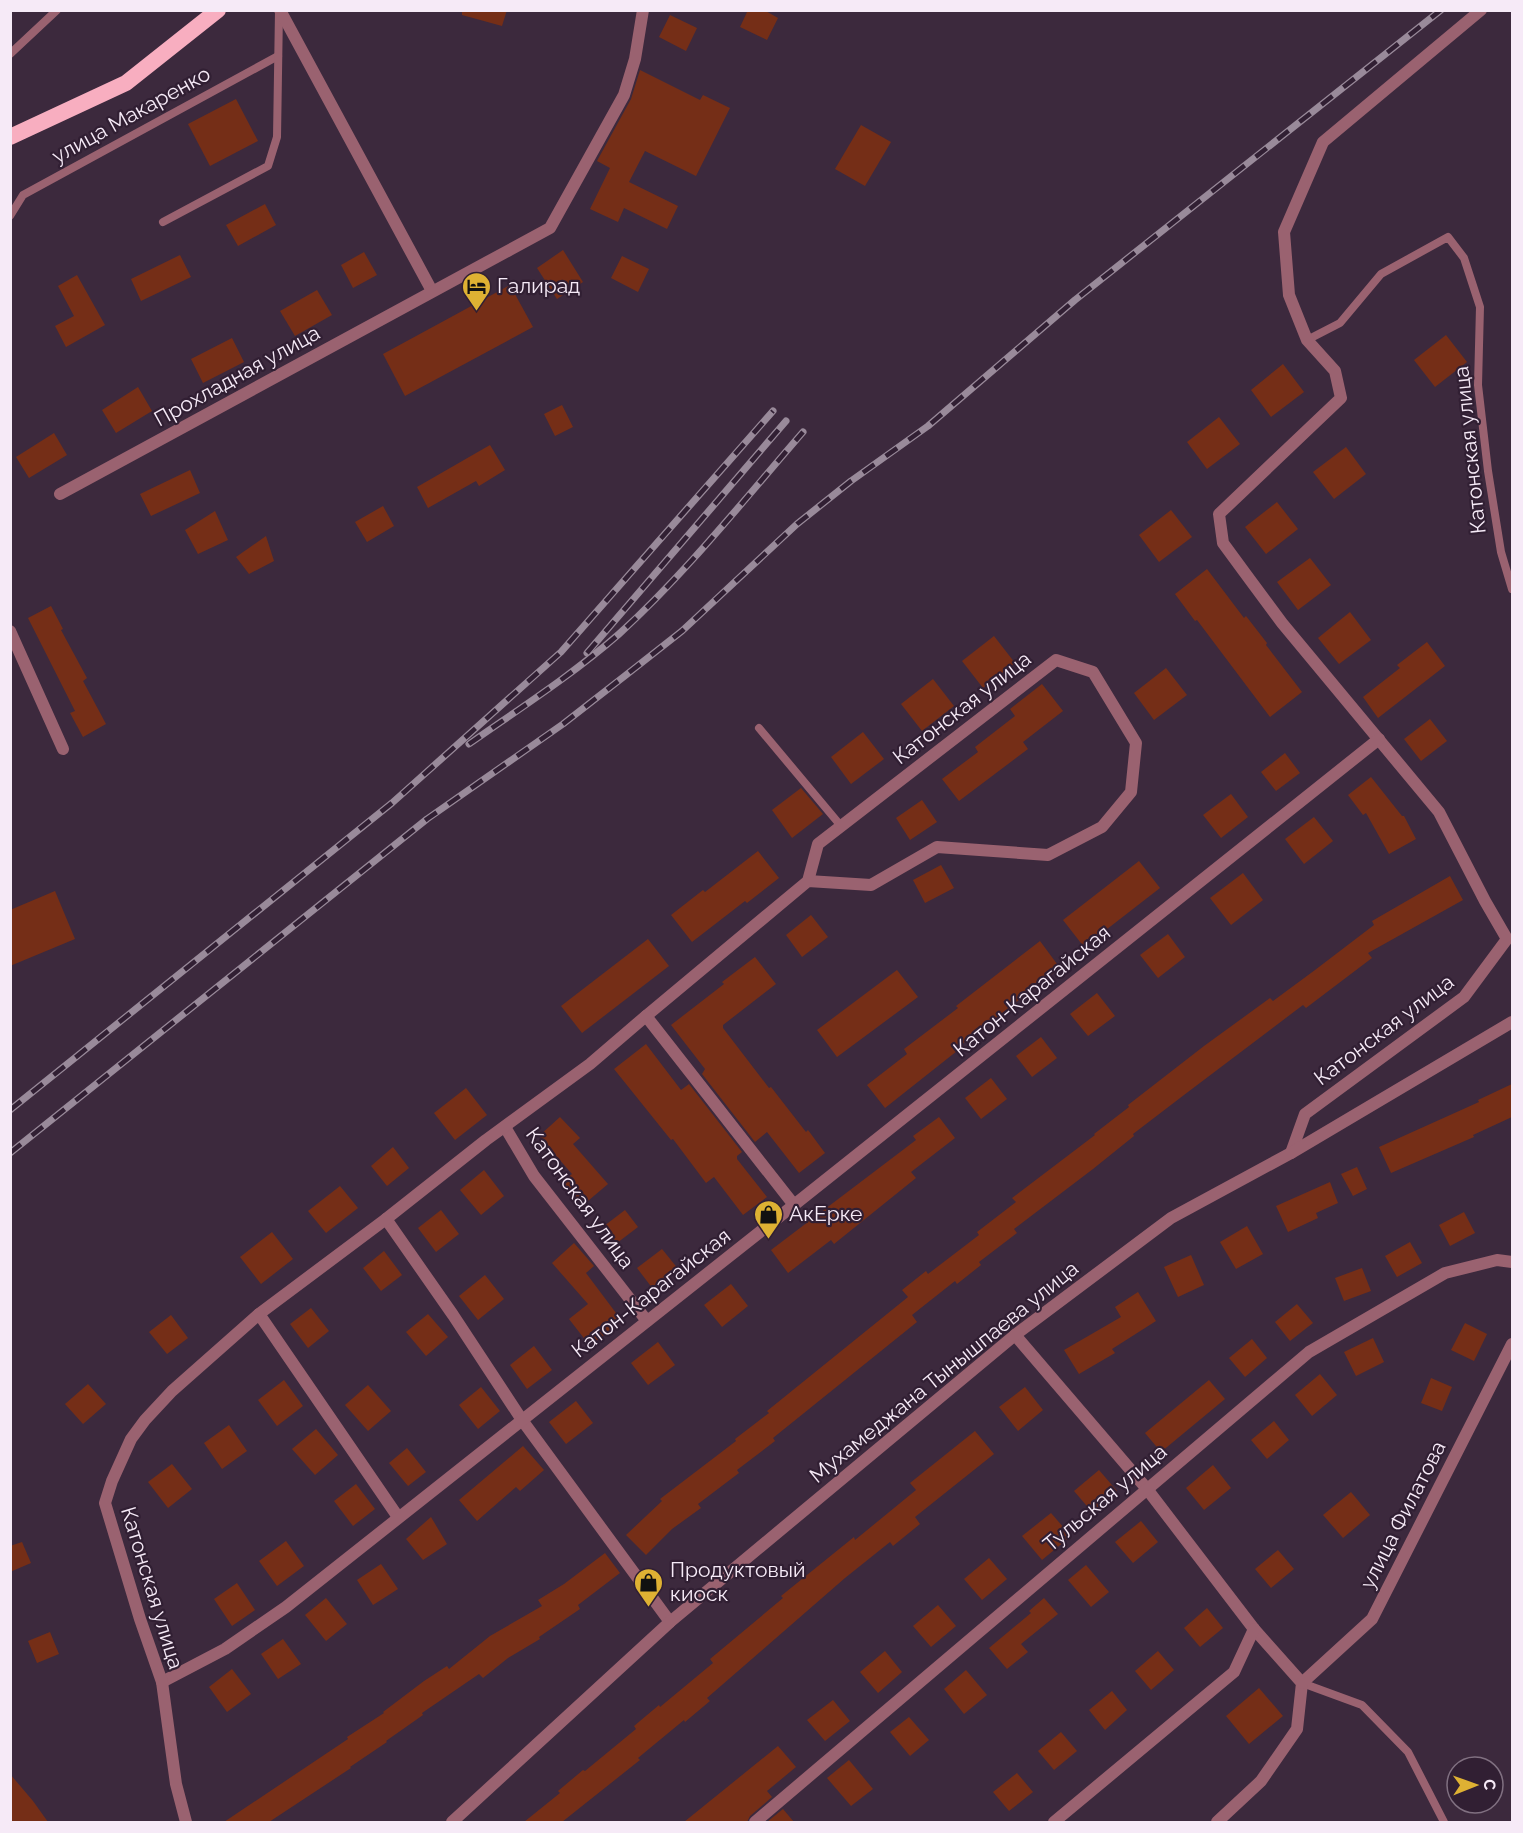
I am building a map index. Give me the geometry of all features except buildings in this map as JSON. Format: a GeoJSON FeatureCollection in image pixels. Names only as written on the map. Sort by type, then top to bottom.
{"type":"FeatureCollection","features":[{"type":"Feature","properties":{"kind":"highway"},"geometry":{"type":"LineString","coordinates":[[11,136],[126,83],[218,10]]}},
{"type":"Feature","properties":{"kind":"street"},"geometry":{"type":"LineString","coordinates":[[279,10],[432,291]]}},
{"type":"Feature","properties":{"kind":"street","name":"Прохладная улица"},"geometry":{"type":"LineString","coordinates":[[60,494],[550,228],[624,95],[635,59],[644,10]]}},
{"type":"Feature","properties":{"kind":"street","name":"Катонская улица"},"geometry":{"type":"LineString","coordinates":[[1292,1154],[1305,1114],[1464,997],[1510,936],[1485,901],[1439,812],[1282,623],[1223,543],[1219,514],[1341,398],[1335,371],[1307,340],[1289,295],[1284,232],[1323,142],[1481,10]]}},
{"type":"Feature","properties":{"kind":"street"},"geometry":{"type":"LineString","coordinates":[[10,631],[63,749]]}},
{"type":"Feature","properties":{"kind":"street","name":"Катонская улица"},"geometry":{"type":"LineString","coordinates":[[186,1822],[176,1784],[162,1682],[140,1619],[105,1503],[130,1439],[145,1420],[180,1384],[259,1314],[590,1064],[808,881],[818,844],[1056,660],[1093,672],[1136,743],[1131,792],[1102,827],[1048,855],[937,847],[871,885],[808,881]]}},
{"type":"Feature","properties":{"kind":"street","name":"Катон-Карагайская"},"geometry":{"type":"LineString","coordinates":[[162,1682],[225,1649],[286,1607],[1379,739]]}},
{"type":"Feature","properties":{"kind":"street"},"geometry":{"type":"LineString","coordinates":[[646,1016],[794,1205]]}},
{"type":"Feature","properties":{"kind":"street","name":"Мухамеджана Тынышпаева улица"},"geometry":{"type":"LineString","coordinates":[[452,1822],[670,1622],[1016,1335],[1170,1218],[1292,1154],[1512,1022]]}},
{"type":"Feature","properties":{"kind":"street","name":"Катонская улица"},"geometry":{"type":"LineString","coordinates":[[505,1127],[534,1176],[647,1321]]}},
{"type":"Feature","properties":{"kind":"street"},"geometry":{"type":"LineString","coordinates":[[386,1219],[522,1420],[670,1622]]}},
{"type":"Feature","properties":{"kind":"street","name":"Тульская улица"},"geometry":{"type":"LineString","coordinates":[[755,1822],[1309,1352],[1445,1273],[1497,1260],[1512,1262]]}},
{"type":"Feature","properties":{"kind":"street"},"geometry":{"type":"LineString","coordinates":[[259,1314],[398,1517]]}},
{"type":"Feature","properties":{"kind":"street"},"geometry":{"type":"LineString","coordinates":[[1016,1335],[1147,1489],[1254,1629],[1302,1683],[1297,1729],[1261,1781],[1217,1822]]}},
{"type":"Feature","properties":{"kind":"street","name":"улица Филатова"},"geometry":{"type":"LineString","coordinates":[[1302,1683],[1372,1619],[1512,1344]]}},
{"type":"Feature","properties":{"kind":"street"},"geometry":{"type":"LineString","coordinates":[[1054,1822],[1234,1672],[1254,1629]]}},
{"type":"Feature","properties":{"kind":"lane"},"geometry":{"type":"LineString","coordinates":[[10,54],[57,10]]}},
{"type":"Feature","properties":{"kind":"lane"},"geometry":{"type":"LineString","coordinates":[[163,222],[268,166],[277,136],[279,10]]}},
{"type":"Feature","properties":{"kind":"lane","name":"улица Макаренко"},"geometry":{"type":"LineString","coordinates":[[10,216],[23,195],[278,56]]}},
{"type":"Feature","properties":{"kind":"lane","name":"Катонская улица"},"geometry":{"type":"LineString","coordinates":[[1307,340],[1340,323],[1381,274],[1448,237],[1464,258],[1480,307],[1478,385],[1488,471],[1502,552],[1512,589]]}},
{"type":"Feature","properties":{"kind":"lane"},"geometry":{"type":"LineString","coordinates":[[759,728],[842,826]]}},
{"type":"Feature","properties":{"kind":"lane"},"geometry":{"type":"LineString","coordinates":[[1302,1683],[1362,1705],[1408,1752],[1444,1822]]}},
{"type":"Feature","properties":{"kind":"railway"},"geometry":{"type":"LineString","coordinates":[[10,1153],[427,819],[563,724],[682,631],[797,524],[851,481],[928,426],[1075,300],[1441,10]]}},
{"type":"Feature","properties":{"kind":"railway"},"geometry":{"type":"LineString","coordinates":[[10,1110],[392,803],[561,652],[773,411]]}},
{"type":"Feature","properties":{"kind":"railway"},"geometry":{"type":"LineString","coordinates":[[587,653],[786,421]]}},
{"type":"Feature","properties":{"kind":"railway"},"geometry":{"type":"LineString","coordinates":[[469,744],[564,678],[644,611],[691,561],[803,432]]}},
{"type":"Feature","properties":{"kind":"place","name":"Галирад"},"geometry":{"type":"Point","coordinates":[476,312]}},
{"type":"Feature","properties":{"kind":"place","name":"АкЕрке"},"geometry":{"type":"Point","coordinates":[768,1240]}},
{"type":"Feature","properties":{"kind":"place","name":"Продуктовый киоск"},"geometry":{"type":"Point","coordinates":[649,1608]}}]}
